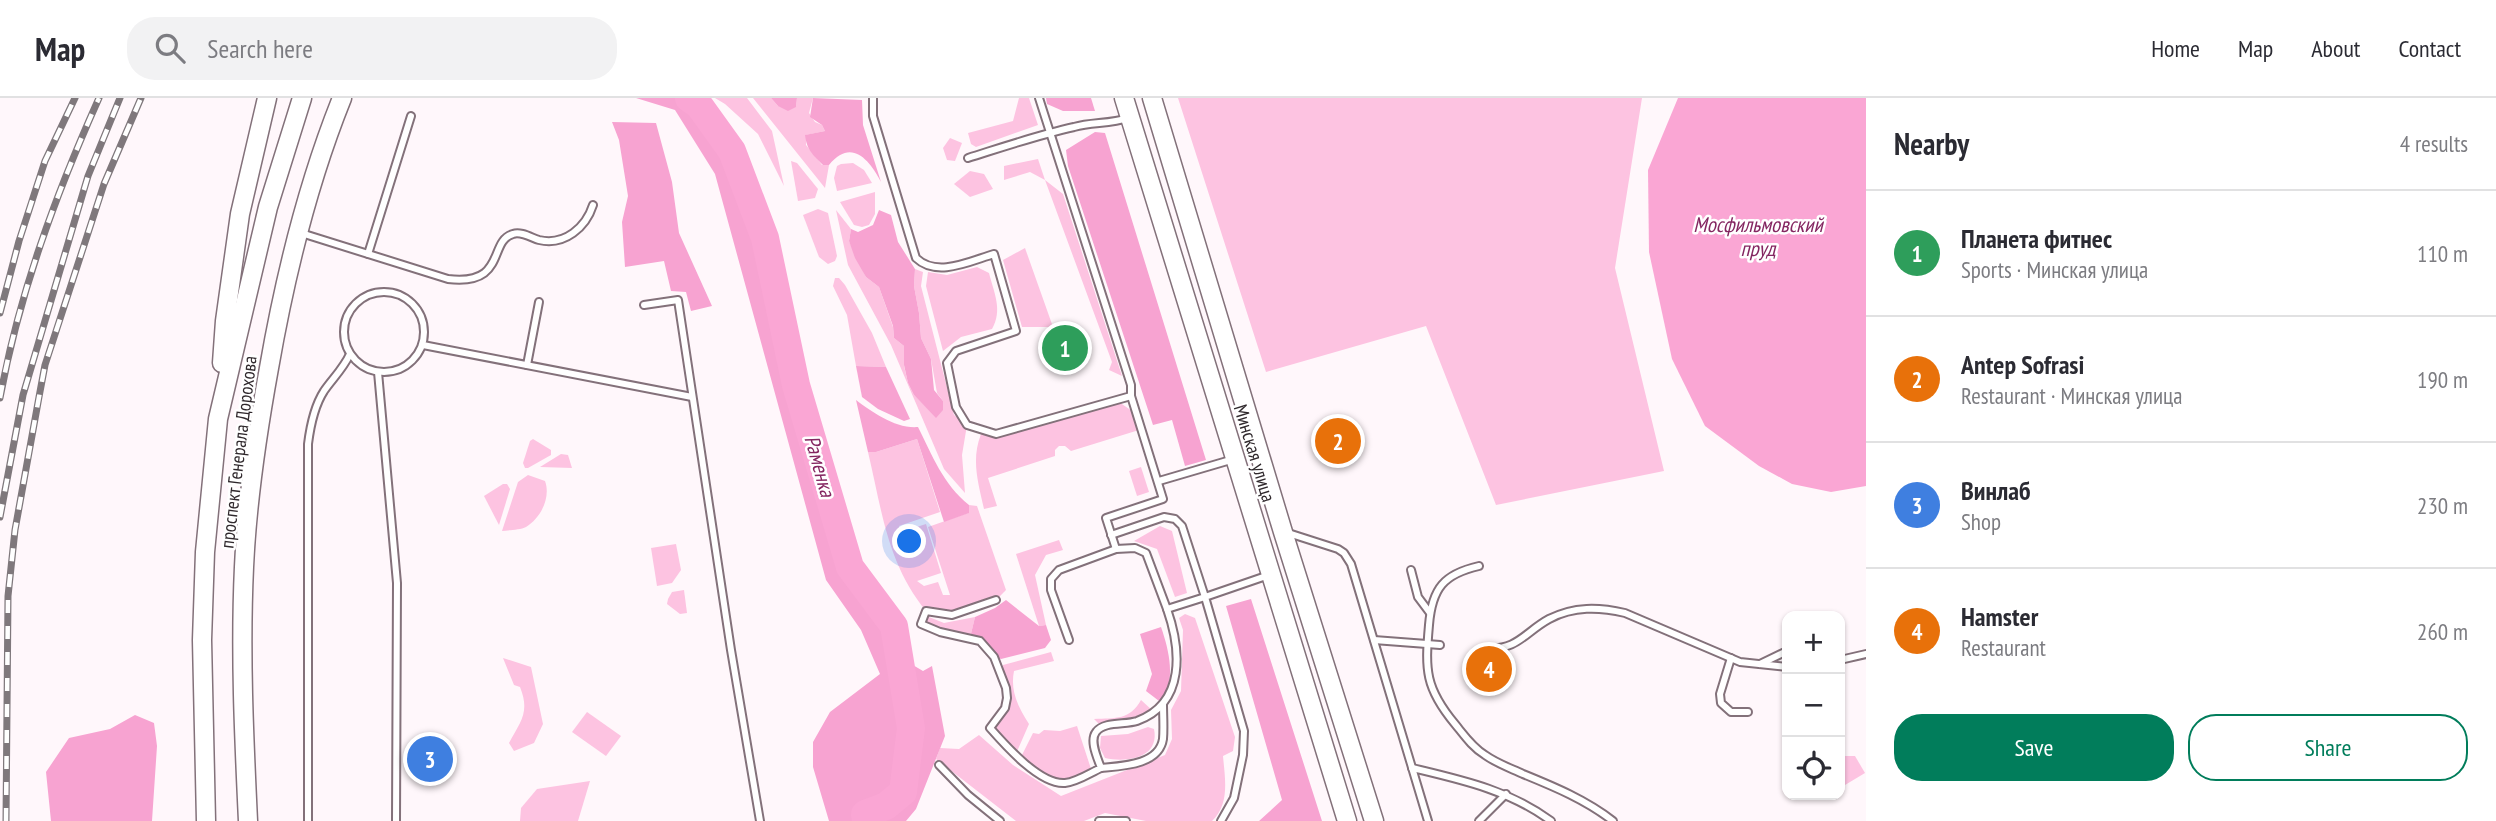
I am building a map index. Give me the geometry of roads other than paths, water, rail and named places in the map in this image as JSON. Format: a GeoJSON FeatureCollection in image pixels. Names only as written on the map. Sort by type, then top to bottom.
{"type":"FeatureCollection","features":[{"type":"Feature","properties":{"kind":"main road"},"geometry":{"type":"LineString","coordinates":[[218,419],[225,321],[240,214],[267,98]]}},
{"type":"Feature","properties":{"kind":"main road","name":"проспект Генерала Дорохова"},"geometry":{"type":"LineString","coordinates":[[206,821],[202,640],[205,552],[218,419],[268,207],[302,98]]}},
{"type":"Feature","properties":{"kind":"main road","name":"проспект Генерала Дорохова"},"geometry":{"type":"LineString","coordinates":[[248,821],[242,640],[244,565],[259,422],[275,331],[298,231],[342,98]]}},
{"type":"Feature","properties":{"kind":"main road","name":"Минская улица"},"geometry":{"type":"LineString","coordinates":[[1124,98],[1347,821]]}},
{"type":"Feature","properties":{"kind":"main road","name":"Минская улица"},"geometry":{"type":"LineString","coordinates":[[1152,98],[1283,532],[1374,821]]}},
{"type":"Feature","properties":{"kind":"lane"},"geometry":{"type":"LineString","coordinates":[[873,98],[873,116],[916,258],[924,266],[947,268],[994,254],[1013,319],[1016,331],[956,351],[947,363],[956,407],[967,425],[996,434],[1131,396]]}},
{"type":"Feature","properties":{"kind":"lane"},"geometry":{"type":"LineString","coordinates":[[1039,98],[1131,385],[1131,396],[1163,499],[1105,518],[1116,549]]}},
{"type":"Feature","properties":{"kind":"lane"},"geometry":{"type":"LineString","coordinates":[[368,254],[411,116]]}},
{"type":"Feature","properties":{"kind":"lane"},"geometry":{"type":"LineString","coordinates":[[968,158],[1049,132],[1086,124],[1112,124],[1130,118]]}},
{"type":"Feature","properties":{"kind":"lane"},"geometry":{"type":"LineString","coordinates":[[298,231],[448,279],[463,281],[473,279],[490,267],[505,239],[512,234],[518,233],[547,241],[559,240],[581,228],[589,218],[593,205]]}},
{"type":"Feature","properties":{"kind":"lane"},"geometry":{"type":"LineString","coordinates":[[370,294],[398,294],[411,302],[419,313],[424,326],[423,345],[411,363],[399,370],[379,372],[360,365],[350,354],[344,341],[348,313],[357,302],[370,294]]}},
{"type":"Feature","properties":{"kind":"lane"},"geometry":{"type":"LineString","coordinates":[[645,305],[678,300],[760,821]]}},
{"type":"Feature","properties":{"kind":"lane"},"geometry":{"type":"LineString","coordinates":[[527,365],[539,302]]}},
{"type":"Feature","properties":{"kind":"lane"},"geometry":{"type":"LineString","coordinates":[[423,345],[692,397]]}},
{"type":"Feature","properties":{"kind":"lane"},"geometry":{"type":"LineString","coordinates":[[308,821],[308,444],[323,392],[342,370],[350,354]]}},
{"type":"Feature","properties":{"kind":"lane"},"geometry":{"type":"LineString","coordinates":[[379,372],[397,583],[396,821]]}},
{"type":"Feature","properties":{"kind":"lane"},"geometry":{"type":"LineString","coordinates":[[1159,481],[1235,458]]}},
{"type":"Feature","properties":{"kind":"lane"},"geometry":{"type":"LineString","coordinates":[[1111,536],[1164,517],[1175,519],[1182,526],[1244,731],[1243,755],[1234,798],[1221,821]]}},
{"type":"Feature","properties":{"kind":"lane"},"geometry":{"type":"LineString","coordinates":[[1283,532],[1338,549],[1348,557],[1428,821]]}},
{"type":"Feature","properties":{"kind":"lane"},"geometry":{"type":"LineString","coordinates":[[996,600],[952,615],[926,611],[921,624],[940,632],[980,641],[994,657],[1006,688],[1005,708],[990,728],[1019,761],[1054,781],[1063,783],[1101,768],[1132,765],[1154,755],[1163,741],[1163,704],[1178,663],[1175,632],[1146,553],[1135,548],[1116,549],[1059,570],[1051,579],[1051,590],[1069,640]]}},
{"type":"Feature","properties":{"kind":"lane"},"geometry":{"type":"LineString","coordinates":[[1479,566],[1450,575],[1437,592],[1430,612],[1427,669],[1439,705],[1472,745],[1496,762],[1571,794],[1613,821]]}},
{"type":"Feature","properties":{"kind":"lane"},"geometry":{"type":"LineString","coordinates":[[1411,570],[1418,597],[1430,612]]}},
{"type":"Feature","properties":{"kind":"lane"},"geometry":{"type":"LineString","coordinates":[[1167,610],[1271,575]]}},
{"type":"Feature","properties":{"kind":"lane"},"geometry":{"type":"LineString","coordinates":[[1486,648],[1506,648],[1552,618],[1593,608],[1625,613],[1731,658],[1758,665],[1782,667]]}},
{"type":"Feature","properties":{"kind":"lane"},"geometry":{"type":"LineString","coordinates":[[1374,640],[1440,645]]}},
{"type":"Feature","properties":{"kind":"lane"},"geometry":{"type":"LineString","coordinates":[[1758,665],[1782,653]]}},
{"type":"Feature","properties":{"kind":"lane"},"geometry":{"type":"LineString","coordinates":[[1845,659],[1866,654]]}},
{"type":"Feature","properties":{"kind":"lane"},"geometry":{"type":"LineString","coordinates":[[1731,658],[1720,694],[1721,703],[1731,712],[1748,712]]}},
{"type":"Feature","properties":{"kind":"lane"},"geometry":{"type":"LineString","coordinates":[[1101,768],[1093,738],[1097,731],[1102,727],[1138,721],[1163,704]]}},
{"type":"Feature","properties":{"kind":"lane"},"geometry":{"type":"LineString","coordinates":[[939,765],[968,795],[1000,821]]}},
{"type":"Feature","properties":{"kind":"lane"},"geometry":{"type":"LineString","coordinates":[[1412,768],[1472,782],[1506,794],[1537,810],[1551,821]]}},
{"type":"Feature","properties":{"kind":"lane"},"geometry":{"type":"LineString","coordinates":[[1479,821],[1506,794]]}},
{"type":"Feature","properties":{"kind":"lane"},"geometry":{"type":"LineString","coordinates":[[1099,821],[1126,821]]}},
{"type":"Feature","properties":{"kind":"water","name":"Мосфильмовский пруд"},"geometry":{"type":"Polygon","coordinates":[[[1678,98],[1866,98],[1866,486],[1831,492],[1792,484],[1759,466],[1705,426],[1672,359],[1649,252],[1648,170],[1678,98]]]}},
{"type":"Feature","properties":{"kind":"waterway","name":"Раменка"},"geometry":{"type":"LineString","coordinates":[[689,98],[699,105],[732,151],[765,238],[796,385],[850,567],[894,626],[911,728],[903,792],[886,806],[865,814],[866,821]]}},
{"type":"Feature","properties":{"kind":"railway"},"geometry":{"type":"LineString","coordinates":[[0,313],[19,241],[45,161],[75,98]]}},
{"type":"Feature","properties":{"kind":"railway"},"geometry":{"type":"LineString","coordinates":[[0,398],[17,320],[40,245],[99,98]]}},
{"type":"Feature","properties":{"kind":"railway"},"geometry":{"type":"LineString","coordinates":[[0,517],[23,395],[88,176],[120,98]]}},
{"type":"Feature","properties":{"kind":"railway"},"geometry":{"type":"LineString","coordinates":[[6,821],[8,596],[15,530],[39,397],[45,365],[104,184],[141,98]]}},
{"type":"Feature","properties":{"kind":"place","name":"Планета фитнес"},"geometry":{"type":"Point","coordinates":[1065,348]}},
{"type":"Feature","properties":{"kind":"place","name":"Antep Sofrasi"},"geometry":{"type":"Point","coordinates":[1338,441]}},
{"type":"Feature","properties":{"kind":"place","name":"Hamster"},"geometry":{"type":"Point","coordinates":[1489,669]}},
{"type":"Feature","properties":{"kind":"place","name":"Винлаб"},"geometry":{"type":"Point","coordinates":[430,759]}}]}
